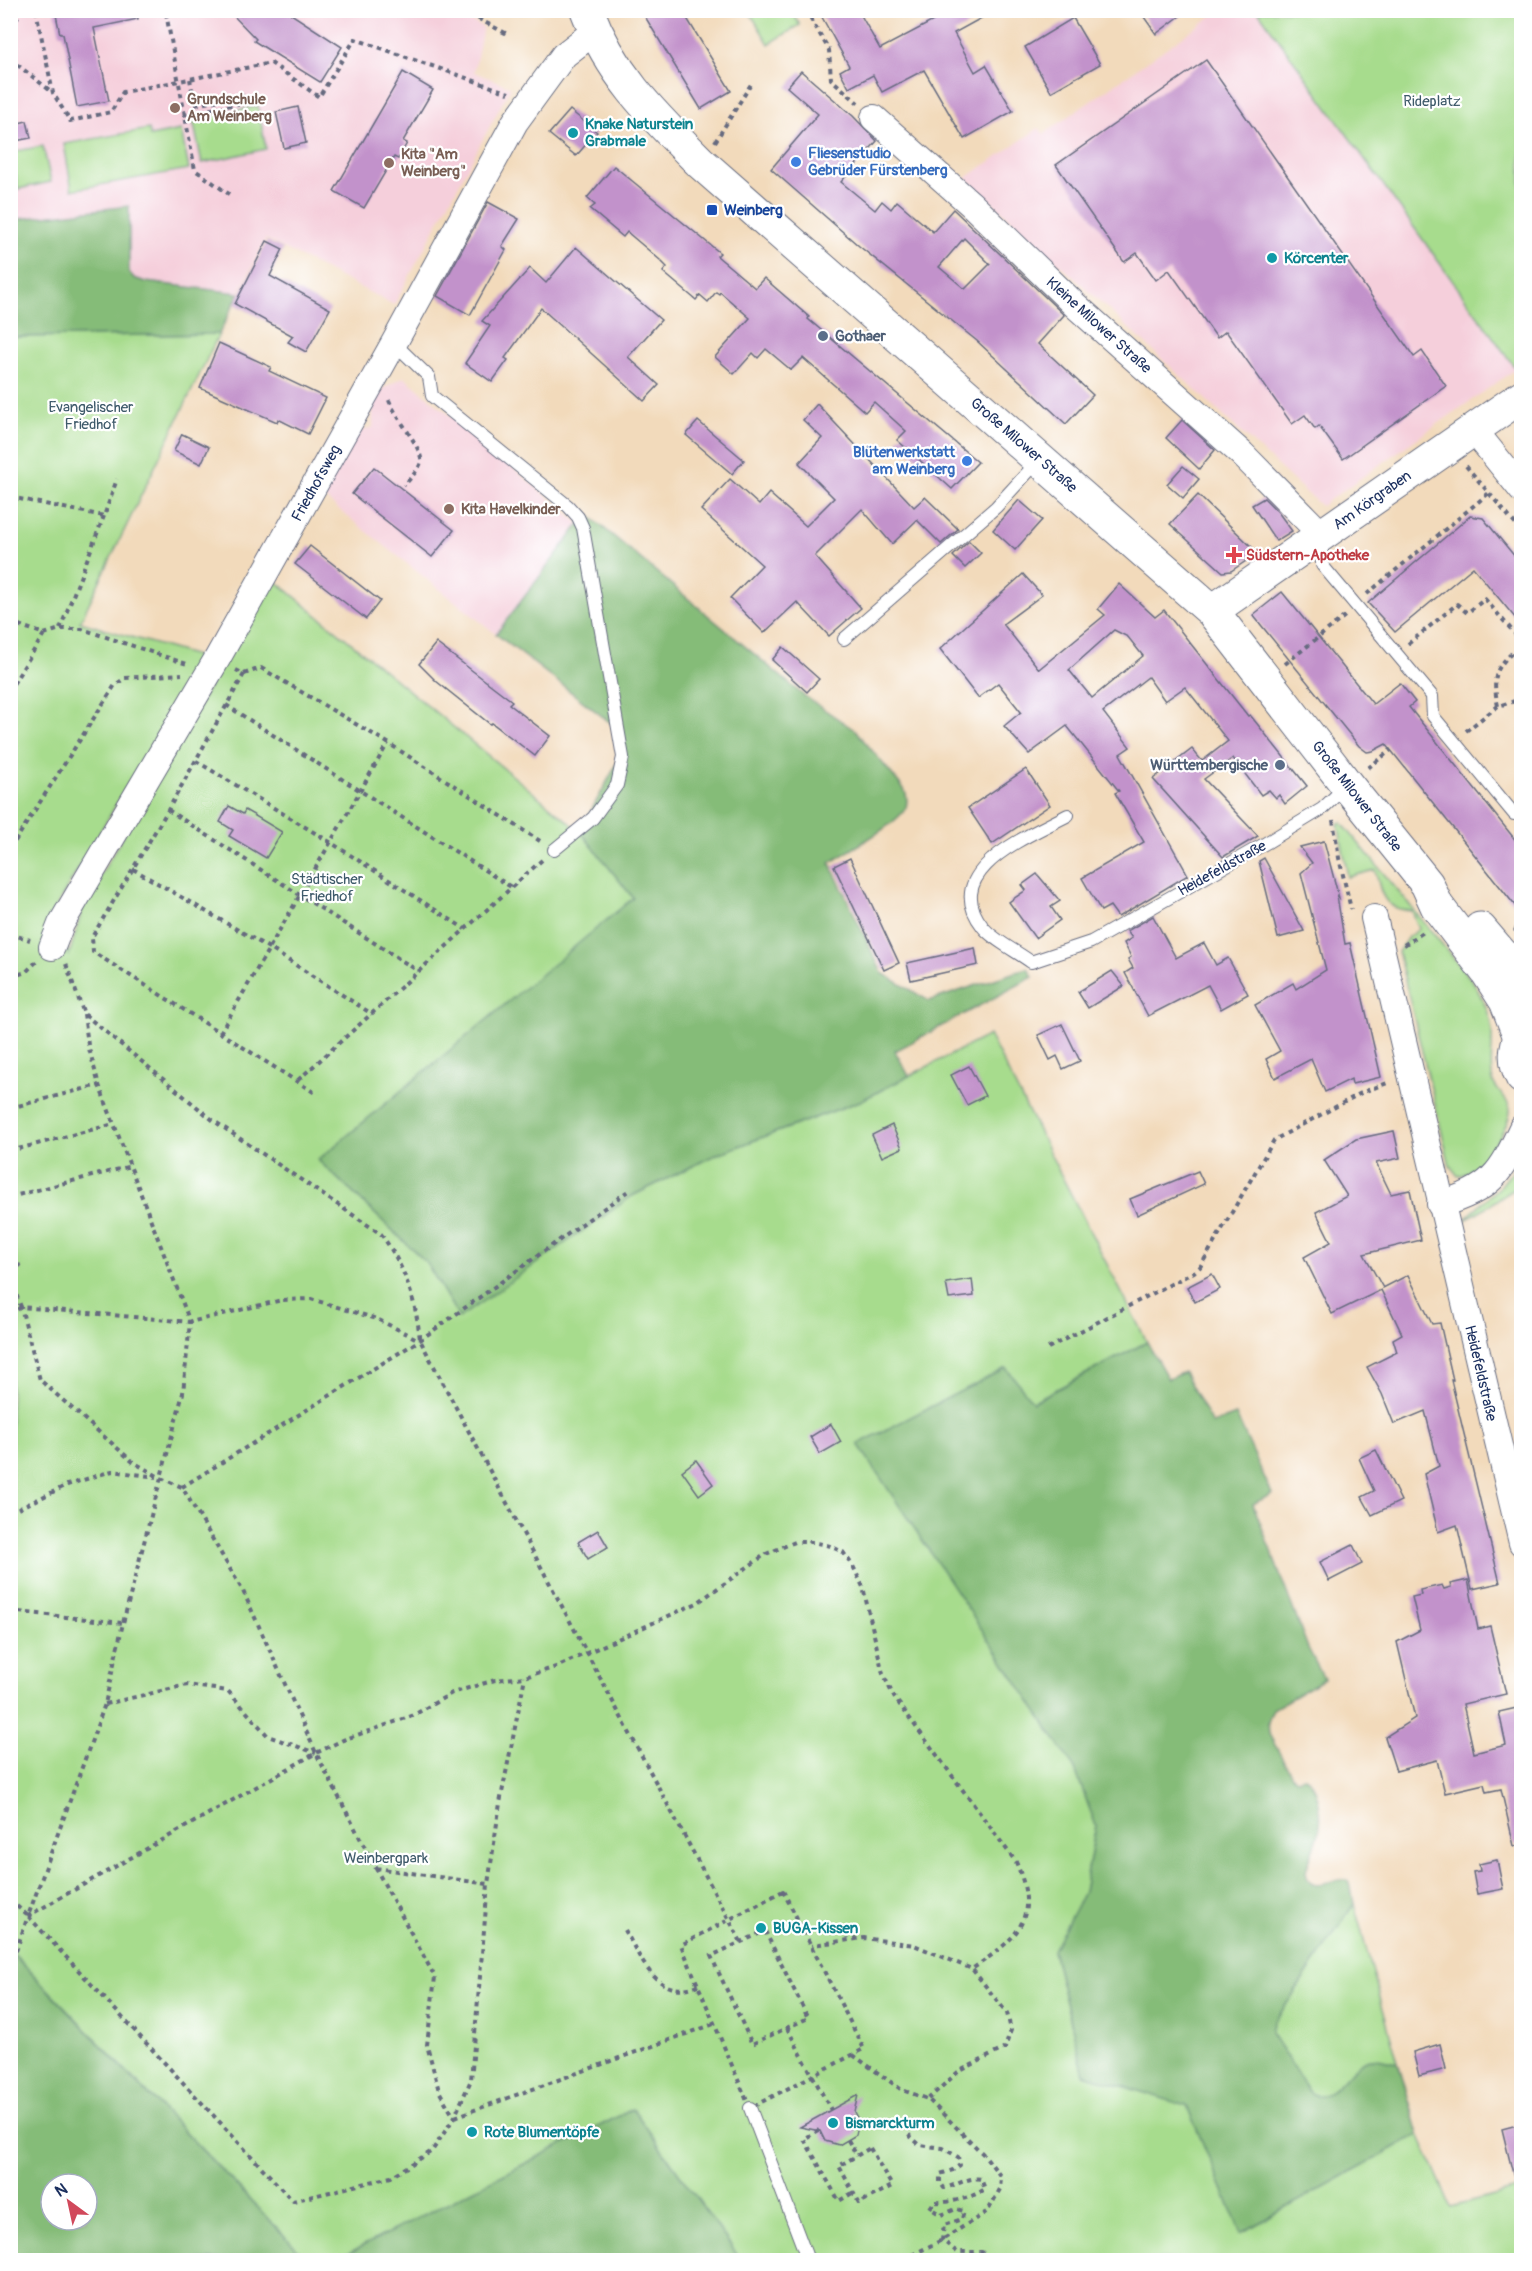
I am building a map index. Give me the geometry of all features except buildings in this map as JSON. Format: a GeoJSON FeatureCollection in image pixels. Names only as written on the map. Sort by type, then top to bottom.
{"type":"FeatureCollection","features":[{"type":"Feature","properties":{"kind":"main road","name":"Große Milower Straße"},"geometry":{"type":"LineString","coordinates":[[591,21],[632,92],[701,163],[1212,611],[1427,884],[1437,906],[1488,973],[1506,1001],[1521,1035],[1515,1058],[1521,1077]]}},
{"type":"Feature","properties":{"kind":"main road","name":"Große Milower Straße"},"geometry":{"type":"LineString","coordinates":[[1427,884],[1452,898],[1521,978]]}},
{"type":"Feature","properties":{"kind":"street","name":"Friedhofsweg"},"geometry":{"type":"LineString","coordinates":[[52,947],[61,924],[213,665],[515,122],[591,21]]}},
{"type":"Feature","properties":{"kind":"street","name":"Kleine Milower Straße"},"geometry":{"type":"LineString","coordinates":[[874,118],[972,205],[1076,306],[1242,454],[1322,535]]}},
{"type":"Feature","properties":{"kind":"street","name":"Am Körgraben"},"geometry":{"type":"LineString","coordinates":[[1212,611],[1521,396]]}},
{"type":"Feature","properties":{"kind":"street"},"geometry":{"type":"LineString","coordinates":[[1462,437],[1519,484]]}},
{"type":"Feature","properties":{"kind":"street","name":"Heidefeldstraße"},"geometry":{"type":"LineString","coordinates":[[1374,918],[1521,1543]]}},
{"type":"Feature","properties":{"kind":"street"},"geometry":{"type":"LineString","coordinates":[[1440,1203],[1462,1198],[1481,1188],[1494,1177],[1508,1158],[1521,1128]]}},
{"type":"Feature","properties":{"kind":"lane"},"geometry":{"type":"LineString","coordinates":[[394,343],[429,376],[432,396],[568,506],[578,517],[583,528],[623,757],[617,785],[593,818],[554,850]]}},
{"type":"Feature","properties":{"kind":"lane"},"geometry":{"type":"LineString","coordinates":[[844,639],[996,507],[1039,459]]}},
{"type":"Feature","properties":{"kind":"lane"},"geometry":{"type":"LineString","coordinates":[[1322,535],[1322,565],[1432,696],[1433,716],[1453,741],[1514,814],[1521,813]]}},
{"type":"Feature","properties":{"kind":"lane","name":"Heidefeldstraße"},"geometry":{"type":"LineString","coordinates":[[1068,815],[996,855],[977,874],[972,886],[973,906],[983,928],[1031,962],[1091,942],[1322,809],[1347,785]]}},
{"type":"Feature","properties":{"kind":"lane"},"geometry":{"type":"LineString","coordinates":[[750,2108],[809,2260]]}},
{"type":"Feature","properties":{"kind":"path"},"geometry":{"type":"LineString","coordinates":[[10,27],[22,10]]}},
{"type":"Feature","properties":{"kind":"path"},"geometry":{"type":"LineString","coordinates":[[36,10],[53,93]]}},
{"type":"Feature","properties":{"kind":"path"},"geometry":{"type":"LineString","coordinates":[[462,10],[509,35]]}},
{"type":"Feature","properties":{"kind":"path"},"geometry":{"type":"LineString","coordinates":[[806,10],[829,50],[831,79],[874,118]]}},
{"type":"Feature","properties":{"kind":"path"},"geometry":{"type":"LineString","coordinates":[[166,13],[183,115],[195,170],[229,194]]}},
{"type":"Feature","properties":{"kind":"path"},"geometry":{"type":"LineString","coordinates":[[10,58],[53,93],[70,121],[111,112],[123,92],[271,63],[319,97],[355,39],[531,100]]}},
{"type":"Feature","properties":{"kind":"path"},"geometry":{"type":"LineString","coordinates":[[183,115],[246,102],[244,95],[195,105],[190,79]]}},
{"type":"Feature","properties":{"kind":"path"},"geometry":{"type":"LineString","coordinates":[[701,163],[753,81]]}},
{"type":"Feature","properties":{"kind":"path"},"geometry":{"type":"LineString","coordinates":[[378,371],[393,411],[420,452],[421,462],[404,486]]}},
{"type":"Feature","properties":{"kind":"path"},"geometry":{"type":"LineString","coordinates":[[1462,437],[1489,493],[1521,532]]}},
{"type":"Feature","properties":{"kind":"path"},"geometry":{"type":"LineString","coordinates":[[60,629],[117,479]]}},
{"type":"Feature","properties":{"kind":"path"},"geometry":{"type":"LineString","coordinates":[[1266,679],[1347,614],[1354,605],[1489,493]]}},
{"type":"Feature","properties":{"kind":"path"},"geometry":{"type":"LineString","coordinates":[[10,497],[104,516]]}},
{"type":"Feature","properties":{"kind":"path"},"geometry":{"type":"LineString","coordinates":[[1396,654],[1457,604],[1467,613],[1485,598],[1521,643],[1496,670],[1493,684],[1498,706]]}},
{"type":"Feature","properties":{"kind":"path"},"geometry":{"type":"LineString","coordinates":[[10,622],[44,634],[60,629],[81,629],[244,674],[261,668],[388,743],[554,850],[298,1080]]}},
{"type":"Feature","properties":{"kind":"path"},"geometry":{"type":"LineString","coordinates":[[10,689],[44,634]]}},
{"type":"Feature","properties":{"kind":"path"},"geometry":{"type":"LineString","coordinates":[[10,849],[115,685],[125,678],[213,665]]}},
{"type":"Feature","properties":{"kind":"path"},"geometry":{"type":"LineString","coordinates":[[244,674],[168,810],[92,937],[93,952],[298,1080],[315,1093]]}},
{"type":"Feature","properties":{"kind":"path"},"geometry":{"type":"LineString","coordinates":[[1453,741],[1498,706],[1521,699]]}},
{"type":"Feature","properties":{"kind":"path"},"geometry":{"type":"LineString","coordinates":[[226,705],[361,789],[511,888]]}},
{"type":"Feature","properties":{"kind":"path"},"geometry":{"type":"LineString","coordinates":[[220,1033],[388,743]]}},
{"type":"Feature","properties":{"kind":"path"},"geometry":{"type":"LineString","coordinates":[[196,761],[330,842],[465,929]]}},
{"type":"Feature","properties":{"kind":"path"},"geometry":{"type":"LineString","coordinates":[[1347,785],[1332,817],[1339,858],[1353,914],[1374,918],[1399,948],[1446,919]]}},
{"type":"Feature","properties":{"kind":"path"},"geometry":{"type":"LineString","coordinates":[[168,810],[418,970]]}},
{"type":"Feature","properties":{"kind":"path"},"geometry":{"type":"LineString","coordinates":[[133,869],[269,948],[372,1014]]}},
{"type":"Feature","properties":{"kind":"path"},"geometry":{"type":"LineString","coordinates":[[10,977],[26,972],[52,947],[66,963],[84,1014],[88,1045],[99,1085],[190,1322],[183,1394],[123,1623],[105,1704],[16,1950]]}},
{"type":"Feature","properties":{"kind":"path"},"geometry":{"type":"LineString","coordinates":[[84,1014],[214,1120],[381,1234],[397,1256],[417,1309],[420,1340],[741,1942]]}},
{"type":"Feature","properties":{"kind":"path"},"geometry":{"type":"LineString","coordinates":[[1048,1348],[1200,1267],[1274,1140],[1363,1092],[1410,1074]]}},
{"type":"Feature","properties":{"kind":"path"},"geometry":{"type":"LineString","coordinates":[[10,1108],[99,1085]]}},
{"type":"Feature","properties":{"kind":"path"},"geometry":{"type":"LineString","coordinates":[[10,1151],[114,1124]]}},
{"type":"Feature","properties":{"kind":"path"},"geometry":{"type":"LineString","coordinates":[[10,1197],[131,1166]]}},
{"type":"Feature","properties":{"kind":"path"},"geometry":{"type":"LineString","coordinates":[[182,1486],[420,1340],[628,1191]]}},
{"type":"Feature","properties":{"kind":"path"},"geometry":{"type":"LineString","coordinates":[[10,1269],[21,1265]]}},
{"type":"Feature","properties":{"kind":"path"},"geometry":{"type":"LineString","coordinates":[[10,1278],[21,1307],[40,1380],[133,1462],[161,1478],[182,1486],[243,1591],[316,1754],[435,1977],[427,2045],[439,2091],[454,2118]]}},
{"type":"Feature","properties":{"kind":"path"},"geometry":{"type":"LineString","coordinates":[[10,1304],[21,1307],[190,1322],[282,1300],[311,1299],[376,1319],[420,1340]]}},
{"type":"Feature","properties":{"kind":"path"},"geometry":{"type":"LineString","coordinates":[[10,1315],[21,1307]]}},
{"type":"Feature","properties":{"kind":"path"},"geometry":{"type":"LineString","coordinates":[[10,1514],[67,1485],[112,1471],[161,1478]]}},
{"type":"Feature","properties":{"kind":"path"},"geometry":{"type":"LineString","coordinates":[[28,1916],[343,1740],[412,1716],[452,1694],[495,1680],[525,1677],[556,1667],[697,1603],[766,1554],[795,1542],[822,1544],[843,1552],[863,1587],[883,1674],[894,1698],[938,1754],[961,1790],[1016,1862],[1024,1880],[1026,1904],[1021,1926],[1004,1947],[972,1969]]}},
{"type":"Feature","properties":{"kind":"path"},"geometry":{"type":"LineString","coordinates":[[10,1611],[123,1623]]}},
{"type":"Feature","properties":{"kind":"path"},"geometry":{"type":"LineString","coordinates":[[10,1900],[28,1916],[293,2201],[391,2177],[432,2151],[454,2118],[471,2080],[488,1884],[500,1803],[525,1677]]}},
{"type":"Feature","properties":{"kind":"path"},"geometry":{"type":"LineString","coordinates":[[105,1704],[188,1685],[228,1691],[268,1736],[316,1754]]}},
{"type":"Feature","properties":{"kind":"path"},"geometry":{"type":"LineString","coordinates":[[375,1867],[488,1884]]}},
{"type":"Feature","properties":{"kind":"path"},"geometry":{"type":"LineString","coordinates":[[783,1891],[812,1945],[864,2049],[750,2108],[681,1945],[783,1891]]}},
{"type":"Feature","properties":{"kind":"path"},"geometry":{"type":"LineString","coordinates":[[624,1930],[644,1963],[659,1982],[672,1989],[688,1989],[698,1984]]}},
{"type":"Feature","properties":{"kind":"path"},"geometry":{"type":"LineString","coordinates":[[765,1931],[808,2018],[787,2028],[752,2044],[711,1956],[765,1931]]}},
{"type":"Feature","properties":{"kind":"path"},"geometry":{"type":"LineString","coordinates":[[812,1945],[864,1938],[914,1945],[972,1969],[1007,2013],[1011,2030],[1005,2048],[958,2072],[928,2099]]}},
{"type":"Feature","properties":{"kind":"path"},"geometry":{"type":"LineString","coordinates":[[454,2118],[714,2024]]}},
{"type":"Feature","properties":{"kind":"path"},"geometry":{"type":"LineString","coordinates":[[787,2028],[831,2110]]}},
{"type":"Feature","properties":{"kind":"path"},"geometry":{"type":"LineString","coordinates":[[853,2055],[902,2090],[928,2099],[986,2157],[1000,2178],[1000,2189],[988,2211],[942,2240],[902,2260]]}},
{"type":"Feature","properties":{"kind":"path"},"geometry":{"type":"LineString","coordinates":[[858,2126],[906,2120],[911,2137],[920,2145],[944,2148],[958,2157],[960,2165],[940,2174],[940,2182],[944,2188],[955,2186],[974,2177],[981,2179],[985,2189],[976,2195],[942,2203],[934,2202],[930,2208],[941,2215],[956,2209],[964,2211],[962,2219],[944,2225],[942,2240]]}},
{"type":"Feature","properties":{"kind":"path"},"geometry":{"type":"LineString","coordinates":[[819,2130],[804,2139],[839,2201],[854,2192]]}},
{"type":"Feature","properties":{"kind":"path"},"geometry":{"type":"LineString","coordinates":[[848,2140],[857,2156]]}},
{"type":"Feature","properties":{"kind":"path"},"geometry":{"type":"LineString","coordinates":[[870,2148],[892,2186],[860,2203],[839,2166],[857,2156],[870,2148]]}},
{"type":"Feature","properties":{"kind":"path"},"geometry":{"type":"LineString","coordinates":[[942,2240],[957,2252],[982,2252],[991,2260]]}},
{"type":"Feature","properties":{"kind":"shaded area","name":"Grundschule Am Weinberg"},"geometry":{"type":"Polygon","coordinates":[[[10,11],[452,11],[483,27],[474,72],[511,87],[394,305],[266,239],[239,293],[146,282],[134,278],[129,272],[128,206],[11,220],[10,11]]]}},
{"type":"Feature","properties":{"kind":"shaded area"},"geometry":{"type":"Polygon","coordinates":[[[1219,11],[1258,11],[1516,369],[1321,506],[966,178],[1039,128],[1044,134],[1219,11]]]}},
{"type":"Feature","properties":{"kind":"shaded area","name":"Kita Havelkinder"},"geometry":{"type":"Polygon","coordinates":[[[404,377],[580,524],[496,634],[318,493],[352,434],[373,427],[372,395],[404,377]]]}},
{"type":"Feature","properties":{"kind":"green space"},"geometry":{"type":"Polygon","coordinates":[[[749,11],[791,11],[800,25],[769,44],[749,11]]]}},
{"type":"Feature","properties":{"kind":"green space","name":"Rideplatz"},"geometry":{"type":"Polygon","coordinates":[[[1258,11],[1521,11],[1521,365],[1516,369],[1258,11]]]}},
{"type":"Feature","properties":{"kind":"green space"},"geometry":{"type":"Polygon","coordinates":[[[258,106],[266,149],[202,163],[193,120],[258,106]]]}},
{"type":"Feature","properties":{"kind":"green space"},"geometry":{"type":"Polygon","coordinates":[[[149,129],[150,136],[181,130],[189,169],[72,190],[64,144],[149,129]]]}},
{"type":"Feature","properties":{"kind":"green space"},"geometry":{"type":"Polygon","coordinates":[[[43,146],[51,182],[18,189],[11,152],[43,146]]]}},
{"type":"Feature","properties":{"kind":"green space"},"geometry":{"type":"Polygon","coordinates":[[[129,206],[129,272],[134,278],[146,282],[239,293],[219,334],[11,337],[11,220],[129,206]]]}},
{"type":"Feature","properties":{"kind":"green space","name":"Weinbergpark"},"geometry":{"type":"Polygon","coordinates":[[[219,334],[80,622],[203,658],[54,910],[69,955],[84,904],[272,578],[580,831],[634,898],[318,1160],[426,1262],[459,1317],[632,1196],[715,1155],[860,1101],[989,1035],[1147,1342],[1032,1402],[1006,1369],[1075,1769],[1096,1825],[1084,1892],[1053,1951],[1084,2074],[1187,2106],[1241,2233],[1419,2134],[1451,2207],[1521,2189],[1521,2260],[741,2260],[633,2109],[335,2260],[308,2260],[11,1951],[11,337],[219,334]]]}},
{"type":"Feature","properties":{"kind":"green space"},"geometry":{"type":"Polygon","coordinates":[[[587,514],[803,695],[856,731],[904,789],[907,802],[902,814],[884,829],[830,863],[882,973],[929,1001],[1028,968],[1033,977],[895,1051],[909,1076],[860,1101],[715,1155],[632,1196],[459,1318],[426,1262],[318,1160],[633,898],[580,831],[621,756],[616,727],[496,634],[587,514]]]}},
{"type":"Feature","properties":{"kind":"green space"},"geometry":{"type":"Polygon","coordinates":[[[1338,823],[1342,823],[1474,983],[1489,1015],[1492,1028],[1493,1081],[1509,1106],[1509,1117],[1492,1148],[1474,1167],[1458,1176],[1450,1166],[1398,952],[1408,937],[1419,929],[1412,911],[1395,907],[1385,899],[1375,870],[1348,877],[1338,823]]]}},
{"type":"Feature","properties":{"kind":"green space"},"geometry":{"type":"Polygon","coordinates":[[[1521,1160],[1521,1185],[1462,1222],[1502,1184],[1521,1160]]]}},
{"type":"Feature","properties":{"kind":"green space"},"geometry":{"type":"Polygon","coordinates":[[[1147,1342],[1168,1379],[1184,1372],[1212,1424],[1236,1415],[1272,1494],[1253,1504],[1308,1648],[1324,1679],[1273,1709],[1268,1722],[1269,1734],[1292,1776],[1297,1779],[1305,1777],[1313,1785],[1320,1807],[1320,1825],[1306,1870],[1308,1879],[1316,1885],[1347,1880],[1350,1883],[1354,1904],[1273,2024],[1271,2033],[1310,2093],[1318,2095],[1332,2090],[1364,2061],[1377,2059],[1398,2063],[1419,2134],[1241,2233],[1187,2106],[1084,2074],[1053,1950],[1084,1892],[1096,1826],[1075,1769],[858,1444],[1006,1368],[1033,1402],[1147,1342]]]}},
{"type":"Feature","properties":{"kind":"green space"},"geometry":{"type":"Polygon","coordinates":[[[1354,1904],[1398,2063],[1377,2059],[1364,2061],[1332,2090],[1318,2095],[1310,2093],[1271,2033],[1273,2024],[1354,1904]]]}},
{"type":"Feature","properties":{"kind":"green space"},"geometry":{"type":"Polygon","coordinates":[[[11,1951],[14,1955],[308,2260],[11,2260],[11,1951]]]}},
{"type":"Feature","properties":{"kind":"green space"},"geometry":{"type":"Polygon","coordinates":[[[633,2109],[741,2260],[335,2260],[633,2109]]]}},
{"type":"Feature","properties":{"kind":"place","name":"Grundschule Am Weinberg"},"geometry":{"type":"Point","coordinates":[175,108]}},
{"type":"Feature","properties":{"kind":"place","name":"Knake Naturstein Grabmale"},"geometry":{"type":"Point","coordinates":[573,133]}},
{"type":"Feature","properties":{"kind":"place","name":"Fliesenstudio Gebrüder Fürstenberg"},"geometry":{"type":"Point","coordinates":[796,162]}},
{"type":"Feature","properties":{"kind":"place","name":"Kita \"Am Weinberg\""},"geometry":{"type":"Point","coordinates":[389,163]}},
{"type":"Feature","properties":{"kind":"place","name":"Weinberg"},"geometry":{"type":"Point","coordinates":[712,210]}},
{"type":"Feature","properties":{"kind":"place","name":"Körcenter"},"geometry":{"type":"Point","coordinates":[1272,258]}},
{"type":"Feature","properties":{"kind":"place","name":"Gothaer"},"geometry":{"type":"Point","coordinates":[823,336]}},
{"type":"Feature","properties":{"kind":"place","name":"Blütenwerkstatt am Weinberg"},"geometry":{"type":"Point","coordinates":[967,461]}},
{"type":"Feature","properties":{"kind":"place","name":"Kita Havelkinder"},"geometry":{"type":"Point","coordinates":[449,509]}},
{"type":"Feature","properties":{"kind":"place","name":"Südstern-Apotheke"},"geometry":{"type":"Point","coordinates":[1234,555]}},
{"type":"Feature","properties":{"kind":"place","name":"Württembergische"},"geometry":{"type":"Point","coordinates":[1280,765]}},
{"type":"Feature","properties":{"kind":"place","name":"BUGA-Kissen"},"geometry":{"type":"Point","coordinates":[761,1928]}},
{"type":"Feature","properties":{"kind":"place","name":"Bismarckturm"},"geometry":{"type":"Point","coordinates":[833,2123]}},
{"type":"Feature","properties":{"kind":"place","name":"Rote Blumentöpfe"},"geometry":{"type":"Point","coordinates":[472,2132]}},
{"type":"Feature","properties":{"kind":"park label","name":"Evangelischer Friedhof"},"geometry":{"type":"Point","coordinates":[91,416]}},
{"type":"Feature","properties":{"kind":"park label","name":"Städtischer Friedhof"},"geometry":{"type":"Point","coordinates":[327,888]}}]}
